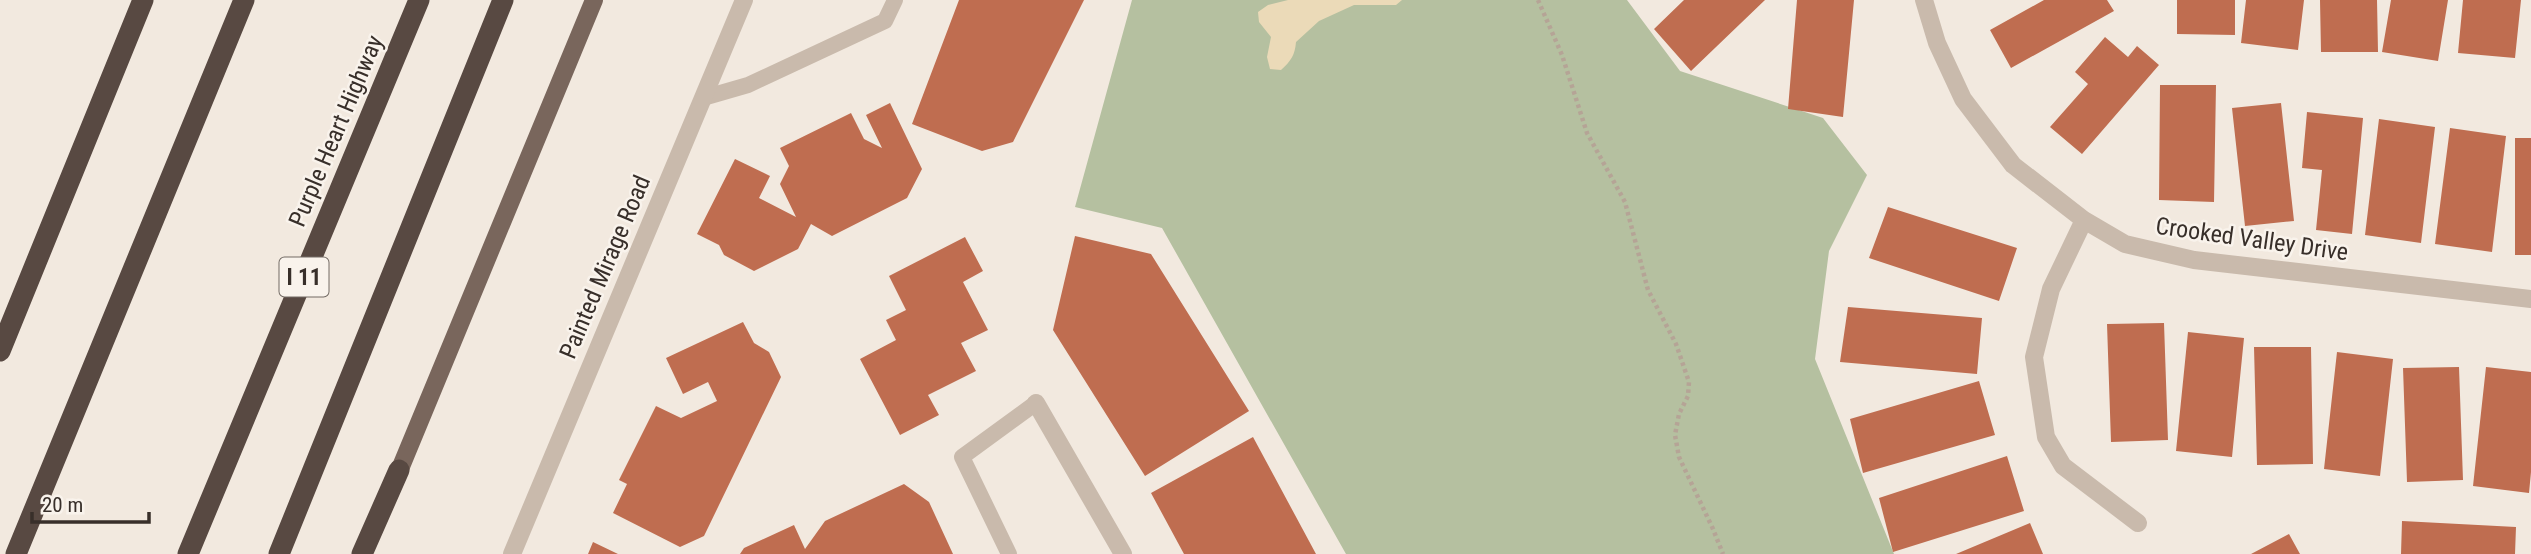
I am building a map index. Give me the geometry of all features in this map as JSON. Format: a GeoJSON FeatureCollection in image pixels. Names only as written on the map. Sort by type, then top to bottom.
{"type":"FeatureCollection","features":[{"type":"Feature","properties":{"kind":"highway"},"geometry":{"type":"LineString","coordinates":[[0,351],[142,0]]}},
{"type":"Feature","properties":{"kind":"highway"},"geometry":{"type":"LineString","coordinates":[[16,554],[244,0]]}},
{"type":"Feature","properties":{"kind":"highway","name":"Purple Heart Highway"},"geometry":{"type":"LineString","coordinates":[[188,554],[419,0]]}},
{"type":"Feature","properties":{"kind":"highway"},"geometry":{"type":"LineString","coordinates":[[279,554],[503,0]]}},
{"type":"Feature","properties":{"kind":"highway"},"geometry":{"type":"LineString","coordinates":[[362,554],[399,470]]}},
{"type":"Feature","properties":{"kind":"main road"},"geometry":{"type":"LineString","coordinates":[[371,554],[399,470],[594,0]]}},
{"type":"Feature","properties":{"kind":"street","name":"Painted Mirage Road"},"geometry":{"type":"LineString","coordinates":[[512,554],[744,0]]}},
{"type":"Feature","properties":{"kind":"street","name":"Crooked Valley Drive"},"geometry":{"type":"LineString","coordinates":[[1923,0],[1937,43],[1963,99],[2013,165],[2084,220],[2125,244],[2194,260],[2531,299]]}},
{"type":"Feature","properties":{"kind":"street"},"geometry":{"type":"LineString","coordinates":[[2084,220],[2051,289],[2034,357],[2046,437],[2063,466],[2138,523]]}},
{"type":"Feature","properties":{"kind":"street"},"geometry":{"type":"LineString","coordinates":[[1035,403],[1123,554]]}},
{"type":"Feature","properties":{"kind":"lane"},"geometry":{"type":"LineString","coordinates":[[703,98],[748,85],[886,21],[895,0]]}},
{"type":"Feature","properties":{"kind":"lane"},"geometry":{"type":"LineString","coordinates":[[1009,554],[962,457],[1035,403]]}},
{"type":"Feature","properties":{"kind":"path"},"geometry":{"type":"LineString","coordinates":[[1538,0],[1562,55],[1587,133],[1625,201],[1648,290],[1676,344],[1689,382],[1688,396],[1679,414],[1675,435],[1679,457],[1723,554]]}},
{"type":"Feature","properties":{"kind":"green space"},"geometry":{"type":"Polygon","coordinates":[[[1132,0],[1627,0],[1680,71],[1823,118],[1867,175],[1829,251],[1815,359],[1894,554],[1346,554],[1162,228],[1075,207],[1132,0]]]}},
{"type":"Feature","properties":{"kind":"sand"},"geometry":{"type":"Polygon","coordinates":[[[1288,0],[1402,0],[1396,5],[1354,5],[1319,21],[1296,42],[1290,61],[1281,70],[1270,69],[1267,57],[1271,37],[1259,22],[1258,12],[1268,5],[1288,0]]]}},
{"type":"Feature","properties":{"kind":"building"},"geometry":{"type":"Polygon","coordinates":[[[959,0],[1084,0],[1013,142],[982,151],[912,124],[959,0]]]}},
{"type":"Feature","properties":{"kind":"building"},"geometry":{"type":"Polygon","coordinates":[[[1684,0],[1765,0],[1691,71],[1654,29],[1684,0]]]}},
{"type":"Feature","properties":{"kind":"building"},"geometry":{"type":"Polygon","coordinates":[[[1797,0],[1854,0],[1843,117],[1788,109],[1797,0]]]}},
{"type":"Feature","properties":{"kind":"building"},"geometry":{"type":"Polygon","coordinates":[[[2044,0],[2107,0],[2114,11],[2011,68],[1990,30],[2044,0]]]}},
{"type":"Feature","properties":{"kind":"building"},"geometry":{"type":"Polygon","coordinates":[[[2177,0],[2235,0],[2235,35],[2177,34],[2177,0]]]}},
{"type":"Feature","properties":{"kind":"building"},"geometry":{"type":"Polygon","coordinates":[[[2246,0],[2304,0],[2298,50],[2241,43],[2246,0]]]}},
{"type":"Feature","properties":{"kind":"building"},"geometry":{"type":"Polygon","coordinates":[[[2320,0],[2377,0],[2378,52],[2321,52],[2320,0]]]}},
{"type":"Feature","properties":{"kind":"building"},"geometry":{"type":"Polygon","coordinates":[[[2391,0],[2448,0],[2438,61],[2382,52],[2391,0]]]}},
{"type":"Feature","properties":{"kind":"building"},"geometry":{"type":"Polygon","coordinates":[[[2463,0],[2521,0],[2515,58],[2458,53],[2463,0]]]}},
{"type":"Feature","properties":{"kind":"building"},"geometry":{"type":"Polygon","coordinates":[[[2105,37],[2128,57],[2137,46],[2159,65],[2082,154],[2050,127],[2088,84],[2075,72],[2105,37]]]}},
{"type":"Feature","properties":{"kind":"building"},"geometry":{"type":"Polygon","coordinates":[[[2160,85],[2216,85],[2214,202],[2159,200],[2160,85]]]}},
{"type":"Feature","properties":{"kind":"building"},"geometry":{"type":"Polygon","coordinates":[[[890,103],[922,169],[907,198],[832,236],[811,224],[798,249],[754,271],[724,255],[719,245],[697,234],[735,159],[770,176],[759,198],[796,217],[780,184],[789,166],[780,148],[851,113],[864,139],[882,148],[866,115],[890,103]]]}},
{"type":"Feature","properties":{"kind":"building"},"geometry":{"type":"Polygon","coordinates":[[[2281,103],[2294,221],[2245,226],[2232,108],[2281,103]]]}},
{"type":"Feature","properties":{"kind":"building"},"geometry":{"type":"Polygon","coordinates":[[[2307,112],[2363,118],[2352,234],[2316,230],[2322,170],[2302,168],[2307,112]]]}},
{"type":"Feature","properties":{"kind":"building"},"geometry":{"type":"Polygon","coordinates":[[[2379,119],[2435,127],[2421,243],[2365,235],[2379,119]]]}},
{"type":"Feature","properties":{"kind":"building"},"geometry":{"type":"Polygon","coordinates":[[[2450,128],[2506,136],[2492,252],[2435,244],[2450,128]]]}},
{"type":"Feature","properties":{"kind":"building"},"geometry":{"type":"Polygon","coordinates":[[[2515,138],[2531,138],[2531,255],[2515,255],[2515,138]]]}},
{"type":"Feature","properties":{"kind":"building"},"geometry":{"type":"Polygon","coordinates":[[[1888,207],[2017,248],[1999,301],[1869,258],[1888,207]]]}},
{"type":"Feature","properties":{"kind":"building"},"geometry":{"type":"Polygon","coordinates":[[[1075,236],[1151,254],[1249,411],[1145,476],[1053,330],[1075,236]]]}},
{"type":"Feature","properties":{"kind":"building"},"geometry":{"type":"Polygon","coordinates":[[[965,237],[983,271],[963,282],[988,330],[961,343],[976,371],[928,395],[939,415],[900,435],[860,359],[896,340],[886,320],[906,310],[889,276],[965,237]]]}},
{"type":"Feature","properties":{"kind":"building"},"geometry":{"type":"Polygon","coordinates":[[[1848,307],[1982,318],[1977,374],[1840,362],[1848,307]]]}},
{"type":"Feature","properties":{"kind":"building"},"geometry":{"type":"Polygon","coordinates":[[[743,322],[754,343],[769,352],[781,377],[704,536],[680,547],[613,513],[627,484],[619,480],[656,406],[681,418],[717,401],[708,382],[683,394],[666,358],[743,322]]]}},
{"type":"Feature","properties":{"kind":"building"},"geometry":{"type":"Polygon","coordinates":[[[2164,323],[2168,440],[2111,442],[2107,324],[2164,323]]]}},
{"type":"Feature","properties":{"kind":"building"},"geometry":{"type":"Polygon","coordinates":[[[2188,332],[2244,338],[2232,457],[2176,451],[2188,332]]]}},
{"type":"Feature","properties":{"kind":"building"},"geometry":{"type":"Polygon","coordinates":[[[2254,347],[2311,347],[2313,464],[2257,465],[2254,347]]]}},
{"type":"Feature","properties":{"kind":"building"},"geometry":{"type":"Polygon","coordinates":[[[2337,352],[2393,359],[2380,476],[2324,469],[2337,352]]]}},
{"type":"Feature","properties":{"kind":"building"},"geometry":{"type":"Polygon","coordinates":[[[2459,367],[2463,480],[2407,482],[2403,368],[2459,367]]]}},
{"type":"Feature","properties":{"kind":"building"},"geometry":{"type":"Polygon","coordinates":[[[2486,367],[2531,372],[2529,493],[2473,486],[2486,367]]]}},
{"type":"Feature","properties":{"kind":"building"},"geometry":{"type":"Polygon","coordinates":[[[1979,381],[1995,435],[1863,473],[1850,419],[1979,381]]]}},
{"type":"Feature","properties":{"kind":"building"},"geometry":{"type":"Polygon","coordinates":[[[1253,437],[1316,554],[1184,554],[1151,493],[1253,437]]]}},
{"type":"Feature","properties":{"kind":"building"},"geometry":{"type":"Polygon","coordinates":[[[2007,456],[2024,511],[1893,552],[1879,498],[2007,456]]]}},
{"type":"Feature","properties":{"kind":"building"},"geometry":{"type":"Polygon","coordinates":[[[904,484],[929,502],[953,554],[740,554],[744,548],[794,525],[805,549],[825,521],[904,484]]]}},
{"type":"Feature","properties":{"kind":"building"},"geometry":{"type":"Polygon","coordinates":[[[2402,521],[2516,527],[2515,554],[2401,554],[2402,521]]]}},
{"type":"Feature","properties":{"kind":"building"},"geometry":{"type":"Polygon","coordinates":[[[2030,523],[2043,554],[1956,554],[2030,523]]]}},
{"type":"Feature","properties":{"kind":"building"},"geometry":{"type":"Polygon","coordinates":[[[2289,534],[2300,554],[2251,554],[2289,534]]]}},
{"type":"Feature","properties":{"kind":"building"},"geometry":{"type":"Polygon","coordinates":[[[593,542],[618,554],[588,554],[593,542]]]}}]}
